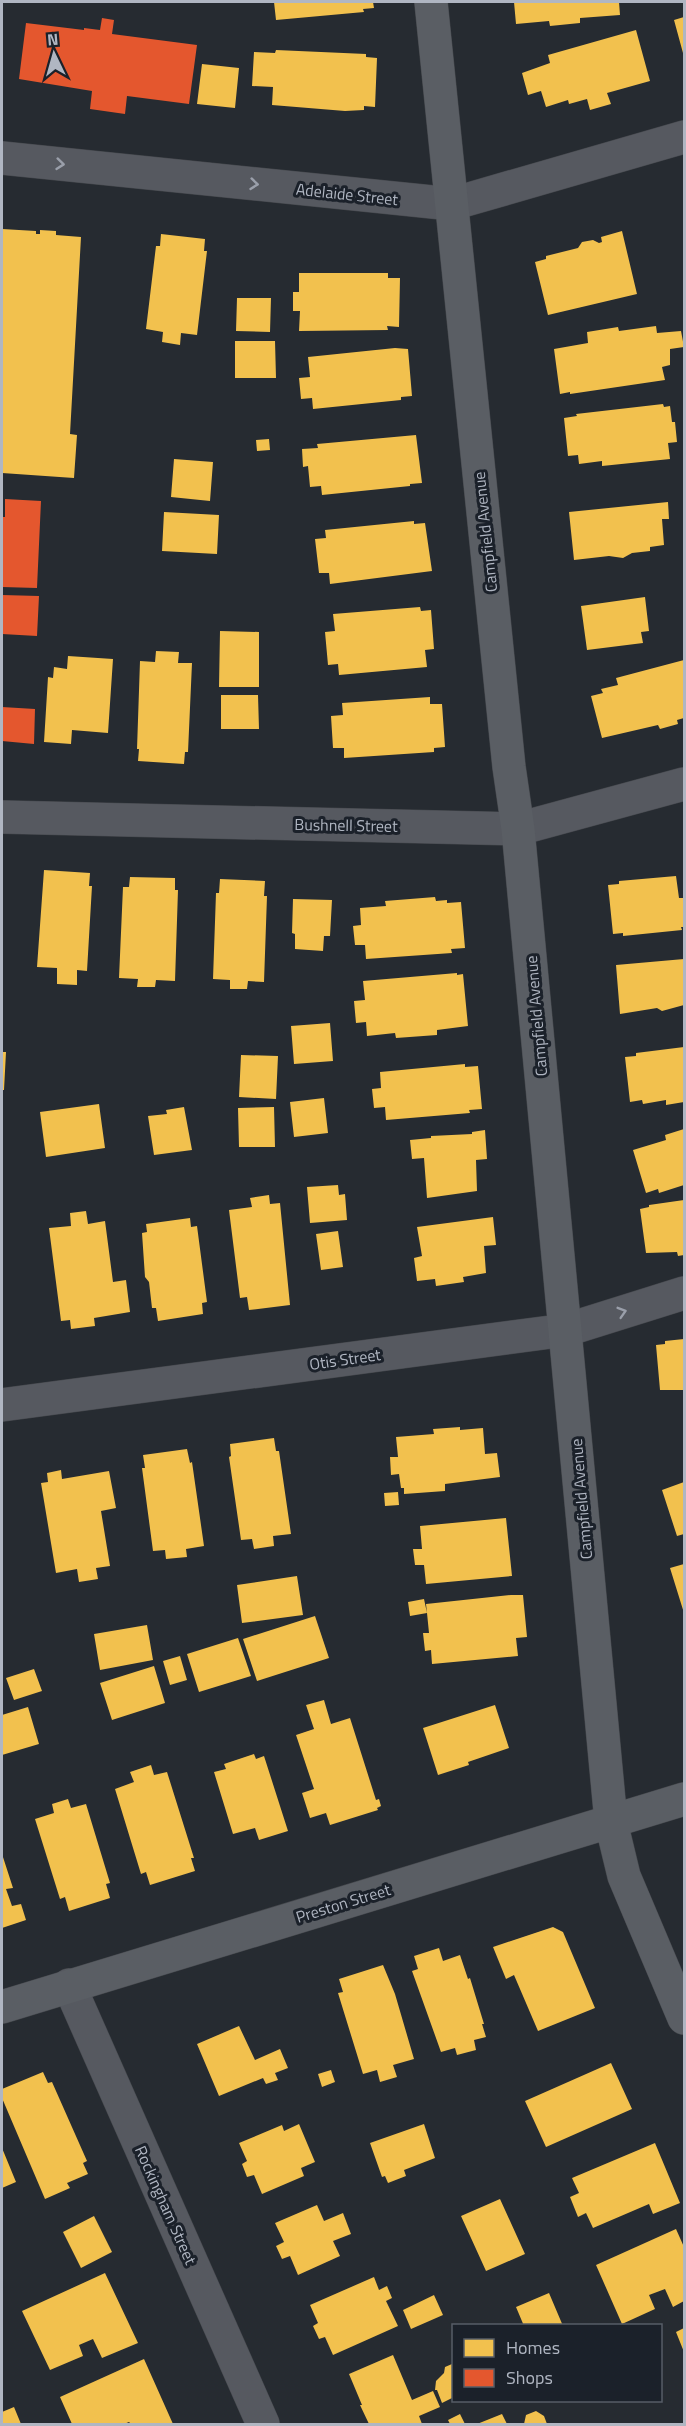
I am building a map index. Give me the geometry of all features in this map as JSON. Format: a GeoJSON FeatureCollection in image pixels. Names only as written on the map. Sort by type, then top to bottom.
{"type":"FeatureCollection","features":[{"type":"Feature","properties":{"kind":"street","name":"Campfield Avenue"},"geometry":{"type":"LineString","coordinates":[[430,2],[509,767],[518,829],[611,1822],[624,1876],[684,2018]]}},
{"type":"Feature","properties":{"kind":"street","name":"Adelaide Street"},"geometry":{"type":"LineString","coordinates":[[2,158],[452,204],[684,137]]}},
{"type":"Feature","properties":{"kind":"street","name":"Bushnell Street"},"geometry":{"type":"LineString","coordinates":[[2,817],[518,829],[684,784]]}},
{"type":"Feature","properties":{"kind":"street","name":"Otis Street"},"geometry":{"type":"LineString","coordinates":[[2,1405],[566,1330],[684,1293]]}},
{"type":"Feature","properties":{"kind":"street","name":"Preston Street"},"geometry":{"type":"LineString","coordinates":[[2,2007],[684,1799]]}},
{"type":"Feature","properties":{"kind":"street","name":"Rockingham Street"},"geometry":{"type":"LineString","coordinates":[[69,1985],[263,2424]]}},
{"type":"Feature","properties":{"kind":"building: Homes"},"geometry":{"type":"Polygon","coordinates":[[[274,2],[373,2],[374,8],[363,9],[364,12],[276,20],[274,2]]]}},
{"type":"Feature","properties":{"kind":"building: Homes"},"geometry":{"type":"Polygon","coordinates":[[[514,2],[619,2],[620,15],[580,18],[580,23],[550,26],[549,21],[516,24],[514,2]]]}},
{"type":"Feature","properties":{"kind":"building: Homes"},"geometry":{"type":"Polygon","coordinates":[[[684,17],[684,53],[683,53],[674,20],[684,17]]]}},
{"type":"Feature","properties":{"kind":"building: Homes"},"geometry":{"type":"Polygon","coordinates":[[[636,30],[650,81],[607,93],[611,104],[590,110],[587,99],[569,104],[568,100],[546,107],[541,91],[528,95],[522,73],[550,63],[548,55],[636,30]]]}},
{"type":"Feature","properties":{"kind":"building: Homes"},"geometry":{"type":"Polygon","coordinates":[[[276,50],[366,54],[366,57],[377,58],[375,107],[364,106],[364,110],[345,111],[272,105],[273,87],[252,86],[254,52],[275,53],[276,50]]]}},
{"type":"Feature","properties":{"kind":"building: Homes"},"geometry":{"type":"Polygon","coordinates":[[[202,64],[239,68],[235,108],[197,104],[202,64]]]}},
{"type":"Feature","properties":{"kind":"building: Homes"},"geometry":{"type":"Polygon","coordinates":[[[2,229],[36,231],[36,234],[40,234],[40,230],[56,231],[56,235],[81,237],[70,434],[77,435],[74,478],[2,473],[2,229]]]}},
{"type":"Feature","properties":{"kind":"building: Homes"},"geometry":{"type":"Polygon","coordinates":[[[622,231],[637,294],[548,315],[535,262],[546,259],[546,256],[578,248],[582,242],[593,240],[602,242],[601,237],[622,231]]]}},
{"type":"Feature","properties":{"kind":"building: Homes"},"geometry":{"type":"Polygon","coordinates":[[[161,234],[205,239],[204,251],[207,251],[197,335],[181,333],[180,345],[162,342],[163,332],[146,329],[156,246],[160,246],[161,234]]]}},
{"type":"Feature","properties":{"kind":"building: Homes"},"geometry":{"type":"Polygon","coordinates":[[[299,273],[388,273],[388,278],[400,278],[399,327],[387,326],[388,330],[299,331],[300,311],[293,311],[293,292],[299,292],[299,273]]]}},
{"type":"Feature","properties":{"kind":"building: Homes"},"geometry":{"type":"Polygon","coordinates":[[[237,298],[271,298],[270,332],[236,331],[237,298]]]}},
{"type":"Feature","properties":{"kind":"building: Homes"},"geometry":{"type":"Polygon","coordinates":[[[656,326],[657,333],[681,331],[684,347],[670,349],[670,365],[662,367],[665,380],[560,394],[554,349],[588,343],[587,332],[618,327],[619,331],[656,326]]]}},
{"type":"Feature","properties":{"kind":"building: Homes"},"geometry":{"type":"Polygon","coordinates":[[[235,341],[275,341],[276,378],[235,378],[235,341]]]}},
{"type":"Feature","properties":{"kind":"building: Homes"},"geometry":{"type":"Polygon","coordinates":[[[395,348],[408,349],[412,396],[401,397],[401,400],[313,409],[312,398],[301,399],[299,378],[310,377],[308,357],[395,348]]]}},
{"type":"Feature","properties":{"kind":"building: Homes"},"geometry":{"type":"Polygon","coordinates":[[[663,404],[664,407],[670,406],[672,422],[675,422],[677,442],[668,443],[670,459],[602,466],[602,461],[579,464],[578,455],[568,456],[564,418],[577,416],[576,414],[663,404]]]}},
{"type":"Feature","properties":{"kind":"building: Homes"},"geometry":{"type":"Polygon","coordinates":[[[416,435],[422,483],[322,495],[321,486],[310,487],[308,466],[303,467],[302,449],[318,448],[317,444],[416,435]]]}},
{"type":"Feature","properties":{"kind":"building: Homes"},"geometry":{"type":"Polygon","coordinates":[[[269,439],[270,450],[257,451],[256,440],[269,439]]]}},
{"type":"Feature","properties":{"kind":"building: Homes"},"geometry":{"type":"Polygon","coordinates":[[[174,459],[213,462],[210,501],[171,497],[174,459]]]}},
{"type":"Feature","properties":{"kind":"building: Homes"},"geometry":{"type":"Polygon","coordinates":[[[668,502],[669,519],[662,519],[664,545],[650,547],[650,551],[632,553],[623,558],[609,556],[574,560],[569,512],[668,502]]]}},
{"type":"Feature","properties":{"kind":"building: Homes"},"geometry":{"type":"Polygon","coordinates":[[[164,512],[219,515],[217,554],[162,551],[164,512]]]}},
{"type":"Feature","properties":{"kind":"building: Homes"},"geometry":{"type":"Polygon","coordinates":[[[414,521],[414,524],[425,523],[432,571],[330,584],[329,573],[319,573],[315,539],[326,538],[325,530],[414,521]]]}},
{"type":"Feature","properties":{"kind":"building: Homes"},"geometry":{"type":"Polygon","coordinates":[[[645,597],[649,631],[641,632],[643,643],[587,650],[581,606],[645,597]]]}},
{"type":"Feature","properties":{"kind":"building: Homes"},"geometry":{"type":"Polygon","coordinates":[[[420,607],[421,611],[431,610],[434,649],[425,650],[427,667],[339,675],[338,664],[328,665],[325,632],[335,631],[333,614],[420,607]]]}},
{"type":"Feature","properties":{"kind":"building: Homes"},"geometry":{"type":"Polygon","coordinates":[[[220,631],[259,632],[259,687],[219,687],[220,631]]]}},
{"type":"Feature","properties":{"kind":"building: Homes"},"geometry":{"type":"Polygon","coordinates":[[[156,651],[179,652],[178,663],[192,663],[188,752],[185,752],[184,764],[138,761],[140,661],[155,662],[156,651]]]}},
{"type":"Feature","properties":{"kind":"building: Homes"},"geometry":{"type":"Polygon","coordinates":[[[68,656],[113,659],[108,733],[72,730],[71,744],[44,742],[48,677],[53,678],[54,667],[67,669],[68,656]]]}},
{"type":"Feature","properties":{"kind":"building: Homes"},"geometry":{"type":"Polygon","coordinates":[[[684,660],[684,718],[677,720],[678,724],[660,729],[658,725],[602,738],[591,696],[603,693],[601,689],[618,685],[616,678],[684,660]]]}},
{"type":"Feature","properties":{"kind":"building: Homes"},"geometry":{"type":"Polygon","coordinates":[[[221,695],[258,695],[259,729],[221,729],[221,695]]]}},
{"type":"Feature","properties":{"kind":"building: Homes"},"geometry":{"type":"Polygon","coordinates":[[[430,697],[430,704],[442,704],[445,747],[434,748],[434,752],[344,758],[344,748],[333,748],[331,716],[343,715],[342,703],[430,697]]]}},
{"type":"Feature","properties":{"kind":"building: Homes"},"geometry":{"type":"Polygon","coordinates":[[[44,870],[90,873],[89,886],[92,886],[87,971],[77,970],[77,985],[57,984],[57,968],[37,967],[44,870]]]}},
{"type":"Feature","properties":{"kind":"building: Homes"},"geometry":{"type":"Polygon","coordinates":[[[676,876],[679,898],[684,898],[684,927],[681,927],[682,930],[623,936],[623,933],[613,934],[608,885],[619,884],[619,881],[676,876]]]}},
{"type":"Feature","properties":{"kind":"building: Homes"},"geometry":{"type":"Polygon","coordinates":[[[130,877],[175,878],[175,890],[178,890],[175,981],[156,980],[155,987],[137,987],[138,979],[119,978],[123,887],[129,887],[130,877]]]}},
{"type":"Feature","properties":{"kind":"building: Homes"},"geometry":{"type":"Polygon","coordinates":[[[220,879],[265,881],[264,896],[267,896],[264,982],[248,981],[247,989],[230,989],[230,980],[213,979],[216,893],[219,893],[220,879]]]}},
{"type":"Feature","properties":{"kind":"building: Homes"},"geometry":{"type":"Polygon","coordinates":[[[435,897],[436,901],[461,902],[465,948],[451,949],[452,953],[366,959],[365,945],[355,945],[353,926],[361,925],[360,908],[386,906],[385,901],[435,897]]]}},
{"type":"Feature","properties":{"kind":"building: Homes"},"geometry":{"type":"Polygon","coordinates":[[[293,899],[332,900],[330,936],[324,936],[323,951],[295,949],[295,934],[292,933],[293,899]]]}},
{"type":"Feature","properties":{"kind":"building: Homes"},"geometry":{"type":"Polygon","coordinates":[[[684,959],[684,1005],[662,1011],[657,1008],[620,1014],[616,965],[684,959]]]}},
{"type":"Feature","properties":{"kind":"building: Homes"},"geometry":{"type":"Polygon","coordinates":[[[457,973],[457,975],[463,974],[468,1026],[437,1030],[437,1035],[396,1038],[395,1033],[367,1036],[366,1022],[356,1023],[354,1001],[365,1000],[363,981],[457,973]]]}},
{"type":"Feature","properties":{"kind":"building: Homes"},"geometry":{"type":"Polygon","coordinates":[[[330,1023],[333,1061],[294,1064],[291,1026],[330,1023]]]}},
{"type":"Feature","properties":{"kind":"building: Homes"},"geometry":{"type":"Polygon","coordinates":[[[684,1047],[684,1102],[666,1105],[666,1100],[643,1104],[642,1100],[630,1102],[625,1057],[636,1056],[636,1053],[684,1047]]]}},
{"type":"Feature","properties":{"kind":"building: Homes"},"geometry":{"type":"Polygon","coordinates":[[[2,1052],[6,1052],[4,1090],[2,1090],[2,1052]]]}},
{"type":"Feature","properties":{"kind":"building: Homes"},"geometry":{"type":"Polygon","coordinates":[[[241,1055],[278,1056],[276,1099],[239,1097],[241,1055]]]}},
{"type":"Feature","properties":{"kind":"building: Homes"},"geometry":{"type":"Polygon","coordinates":[[[465,1064],[465,1067],[478,1066],[482,1109],[469,1110],[470,1113],[386,1120],[385,1107],[374,1108],[372,1089],[381,1088],[380,1072],[465,1064]]]}},
{"type":"Feature","properties":{"kind":"building: Homes"},"geometry":{"type":"Polygon","coordinates":[[[324,1098],[328,1133],[294,1137],[290,1102],[324,1098]]]}},
{"type":"Feature","properties":{"kind":"building: Homes"},"geometry":{"type":"Polygon","coordinates":[[[99,1104],[105,1148],[46,1157],[40,1112],[99,1104]]]}},
{"type":"Feature","properties":{"kind":"building: Homes"},"geometry":{"type":"Polygon","coordinates":[[[184,1107],[192,1150],[154,1155],[148,1116],[167,1114],[166,1110],[184,1107]]]}},
{"type":"Feature","properties":{"kind":"building: Homes"},"geometry":{"type":"Polygon","coordinates":[[[274,1107],[275,1147],[239,1147],[238,1108],[274,1107]]]}},
{"type":"Feature","properties":{"kind":"building: Homes"},"geometry":{"type":"Polygon","coordinates":[[[684,1129],[684,1185],[659,1193],[658,1189],[646,1193],[633,1150],[666,1140],[665,1135],[684,1129]]]}},
{"type":"Feature","properties":{"kind":"building: Homes"},"geometry":{"type":"Polygon","coordinates":[[[485,1130],[487,1159],[476,1160],[477,1191],[427,1198],[424,1158],[412,1159],[410,1140],[431,1138],[431,1136],[472,1134],[472,1132],[485,1130]]]}},
{"type":"Feature","properties":{"kind":"building: Homes"},"geometry":{"type":"Polygon","coordinates":[[[338,1185],[339,1195],[345,1194],[347,1220],[310,1223],[307,1187],[338,1185]]]}},
{"type":"Feature","properties":{"kind":"building: Homes"},"geometry":{"type":"Polygon","coordinates":[[[269,1195],[270,1204],[280,1203],[290,1305],[249,1310],[247,1297],[240,1298],[229,1210],[252,1207],[250,1198],[269,1195]]]}},
{"type":"Feature","properties":{"kind":"building: Homes"},"geometry":{"type":"Polygon","coordinates":[[[684,1200],[684,1255],[678,1256],[677,1252],[646,1253],[640,1209],[649,1207],[649,1205],[684,1200]]]}},
{"type":"Feature","properties":{"kind":"building: Homes"},"geometry":{"type":"Polygon","coordinates":[[[86,1211],[88,1224],[105,1221],[113,1282],[126,1280],[130,1312],[94,1318],[95,1326],[71,1329],[70,1320],[61,1321],[49,1228],[71,1226],[70,1213],[86,1211]]]}},
{"type":"Feature","properties":{"kind":"building: Homes"},"geometry":{"type":"Polygon","coordinates":[[[493,1217],[496,1245],[484,1246],[486,1273],[463,1277],[464,1282],[436,1286],[435,1279],[417,1281],[414,1258],[422,1256],[417,1227],[493,1217]]]}},
{"type":"Feature","properties":{"kind":"building: Homes"},"geometry":{"type":"Polygon","coordinates":[[[190,1218],[191,1227],[197,1226],[207,1302],[202,1303],[203,1314],[158,1321],[156,1308],[152,1308],[149,1282],[145,1277],[142,1233],[147,1232],[146,1224],[190,1218]]]}},
{"type":"Feature","properties":{"kind":"building: Homes"},"geometry":{"type":"Polygon","coordinates":[[[338,1231],[343,1267],[321,1270],[316,1234],[338,1231]]]}},
{"type":"Feature","properties":{"kind":"building: Homes"},"geometry":{"type":"Polygon","coordinates":[[[684,1339],[684,1390],[660,1390],[656,1345],[665,1344],[665,1341],[684,1339]]]}},
{"type":"Feature","properties":{"kind":"building: Homes"},"geometry":{"type":"Polygon","coordinates":[[[460,1427],[460,1430],[483,1428],[485,1454],[497,1453],[500,1477],[445,1484],[445,1491],[404,1494],[399,1474],[391,1475],[390,1457],[398,1457],[396,1437],[434,1434],[433,1429],[460,1427]]]}},
{"type":"Feature","properties":{"kind":"building: Homes"},"geometry":{"type":"Polygon","coordinates":[[[274,1438],[276,1451],[279,1451],[291,1534],[273,1536],[274,1546],[254,1549],[252,1539],[241,1540],[229,1457],[231,1456],[230,1444],[274,1438]]]}},
{"type":"Feature","properties":{"kind":"building: Homes"},"geometry":{"type":"Polygon","coordinates":[[[187,1449],[190,1463],[192,1462],[204,1546],[186,1549],[187,1557],[166,1559],[165,1550],[153,1551],[142,1468],[145,1468],[143,1455],[187,1449]]]}},
{"type":"Feature","properties":{"kind":"building: Homes"},"geometry":{"type":"Polygon","coordinates":[[[61,1470],[62,1479],[109,1471],[116,1508],[101,1511],[110,1566],[96,1568],[98,1579],[79,1582],[77,1569],[56,1573],[41,1483],[48,1482],[47,1473],[61,1470]]]}},
{"type":"Feature","properties":{"kind":"building: Homes"},"geometry":{"type":"Polygon","coordinates":[[[684,1482],[684,1534],[677,1536],[662,1490],[684,1482]]]}},
{"type":"Feature","properties":{"kind":"building: Homes"},"geometry":{"type":"Polygon","coordinates":[[[398,1492],[399,1505],[385,1506],[384,1493],[398,1492]]]}},
{"type":"Feature","properties":{"kind":"building: Homes"},"geometry":{"type":"Polygon","coordinates":[[[506,1518],[512,1576],[426,1584],[424,1565],[415,1565],[413,1549],[422,1549],[420,1526],[506,1518]]]}},
{"type":"Feature","properties":{"kind":"building: Homes"},"geometry":{"type":"Polygon","coordinates":[[[684,1564],[684,1613],[670,1568],[684,1564]]]}},
{"type":"Feature","properties":{"kind":"building: Homes"},"geometry":{"type":"Polygon","coordinates":[[[297,1576],[303,1615],[242,1623],[237,1585],[297,1576]]]}},
{"type":"Feature","properties":{"kind":"building: Homes"},"geometry":{"type":"Polygon","coordinates":[[[523,1595],[527,1637],[516,1638],[518,1656],[432,1664],[431,1650],[425,1651],[423,1633],[429,1633],[426,1604],[523,1595]]]}},
{"type":"Feature","properties":{"kind":"building: Homes"},"geometry":{"type":"Polygon","coordinates":[[[424,1599],[427,1613],[410,1616],[408,1602],[424,1599]]]}},
{"type":"Feature","properties":{"kind":"building: Homes"},"geometry":{"type":"Polygon","coordinates":[[[315,1616],[329,1658],[257,1681],[243,1639],[315,1616]]]}},
{"type":"Feature","properties":{"kind":"building: Homes"},"geometry":{"type":"Polygon","coordinates":[[[147,1625],[153,1660],[100,1670],[94,1634],[147,1625]]]}},
{"type":"Feature","properties":{"kind":"building: Homes"},"geometry":{"type":"Polygon","coordinates":[[[238,1638],[251,1676],[199,1692],[187,1654],[238,1638]]]}},
{"type":"Feature","properties":{"kind":"building: Homes"},"geometry":{"type":"Polygon","coordinates":[[[180,1656],[187,1680],[170,1685],[163,1661],[180,1656]]]}},
{"type":"Feature","properties":{"kind":"building: Homes"},"geometry":{"type":"Polygon","coordinates":[[[154,1666],[165,1703],[112,1720],[100,1683],[154,1666]]]}},
{"type":"Feature","properties":{"kind":"building: Homes"},"geometry":{"type":"Polygon","coordinates":[[[34,1669],[42,1691],[14,1700],[6,1678],[34,1669]]]}},
{"type":"Feature","properties":{"kind":"building: Homes"},"geometry":{"type":"Polygon","coordinates":[[[324,1700],[331,1724],[350,1718],[376,1800],[379,1799],[381,1806],[377,1808],[378,1810],[330,1825],[326,1813],[310,1818],[302,1793],[314,1789],[296,1735],[314,1729],[306,1705],[324,1700]]]}},
{"type":"Feature","properties":{"kind":"building: Homes"},"geometry":{"type":"Polygon","coordinates":[[[495,1705],[509,1748],[438,1775],[423,1728],[495,1705]]]}},
{"type":"Feature","properties":{"kind":"building: Homes"},"geometry":{"type":"Polygon","coordinates":[[[28,1707],[39,1744],[2,1755],[2,1715],[28,1707]]]}},
{"type":"Feature","properties":{"kind":"building: Homes"},"geometry":{"type":"Polygon","coordinates":[[[254,1754],[256,1759],[264,1756],[288,1831],[259,1840],[255,1828],[233,1834],[214,1772],[226,1769],[224,1764],[254,1754]]]}},
{"type":"Feature","properties":{"kind":"building: Homes"},"geometry":{"type":"Polygon","coordinates":[[[151,1765],[154,1775],[167,1772],[194,1858],[191,1858],[195,1871],[150,1885],[146,1872],[141,1874],[115,1789],[134,1782],[130,1772],[151,1765]]]}},
{"type":"Feature","properties":{"kind":"building: Homes"},"geometry":{"type":"Polygon","coordinates":[[[68,1799],[71,1808],[86,1804],[110,1883],[106,1884],[110,1898],[69,1911],[65,1897],[60,1899],[35,1819],[54,1813],[52,1804],[68,1799]]]}},
{"type":"Feature","properties":{"kind":"building: Homes"},"geometry":{"type":"Polygon","coordinates":[[[2,1854],[13,1888],[6,1889],[12,1906],[21,1904],[26,1920],[2,1928],[2,1854]]]}},
{"type":"Feature","properties":{"kind":"building: Homes"},"geometry":{"type":"Polygon","coordinates":[[[553,1927],[563,1932],[595,2008],[538,2031],[514,1975],[506,1979],[493,1947],[553,1927]]]}},
{"type":"Feature","properties":{"kind":"building: Homes"},"geometry":{"type":"Polygon","coordinates":[[[439,1948],[443,1961],[460,1955],[468,1979],[470,1978],[484,2024],[482,2024],[486,2037],[474,2040],[476,2050],[457,2055],[455,2048],[441,2052],[412,1971],[418,1969],[414,1956],[439,1948]]]}},
{"type":"Feature","properties":{"kind":"building: Homes"},"geometry":{"type":"Polygon","coordinates":[[[383,1965],[395,1994],[414,2059],[393,2065],[397,2077],[380,2082],[377,2070],[363,2074],[338,1993],[343,1992],[339,1979],[383,1965]]]}},
{"type":"Feature","properties":{"kind":"building: Homes"},"geometry":{"type":"Polygon","coordinates":[[[239,2026],[255,2060],[280,2049],[288,2068],[275,2073],[278,2080],[266,2084],[263,2078],[219,2096],[197,2044],[239,2026]]]}},
{"type":"Feature","properties":{"kind":"building: Homes"},"geometry":{"type":"Polygon","coordinates":[[[611,2063],[632,2109],[546,2147],[525,2101],[611,2063]]]}},
{"type":"Feature","properties":{"kind":"building: Homes"},"geometry":{"type":"Polygon","coordinates":[[[331,2070],[335,2082],[322,2087],[318,2074],[331,2070]]]}},
{"type":"Feature","properties":{"kind":"building: Homes"},"geometry":{"type":"Polygon","coordinates":[[[43,2072],[48,2083],[52,2082],[87,2161],[83,2163],[88,2174],[67,2183],[70,2188],[45,2199],[2,2098],[2,2089],[43,2072]]]}},
{"type":"Feature","properties":{"kind":"building: Homes"},"geometry":{"type":"Polygon","coordinates":[[[299,2124],[315,2162],[301,2168],[304,2176],[262,2194],[254,2175],[247,2177],[242,2164],[247,2161],[239,2143],[282,2125],[284,2131],[299,2124]]]}},
{"type":"Feature","properties":{"kind":"building: Homes"},"geometry":{"type":"Polygon","coordinates":[[[424,2124],[435,2158],[404,2170],[406,2176],[388,2183],[385,2176],[382,2177],[370,2143],[424,2124]]]}},
{"type":"Feature","properties":{"kind":"building: Homes"},"geometry":{"type":"Polygon","coordinates":[[[655,2143],[680,2203],[653,2214],[649,2204],[593,2228],[586,2213],[578,2217],[570,2197],[579,2193],[572,2178],[655,2143]]]}},
{"type":"Feature","properties":{"kind":"building: Homes"},"geometry":{"type":"Polygon","coordinates":[[[2,2148],[16,2182],[2,2188],[2,2148]]]}},
{"type":"Feature","properties":{"kind":"building: Homes"},"geometry":{"type":"Polygon","coordinates":[[[500,2199],[525,2254],[486,2271],[461,2216],[500,2199]]]}},
{"type":"Feature","properties":{"kind":"building: Homes"},"geometry":{"type":"Polygon","coordinates":[[[317,2205],[324,2221],[343,2213],[351,2234],[333,2241],[340,2256],[298,2275],[290,2256],[282,2259],[276,2246],[284,2242],[275,2223],[317,2205]]]}},
{"type":"Feature","properties":{"kind":"building: Homes"},"geometry":{"type":"Polygon","coordinates":[[[94,2216],[112,2252],[81,2268],[63,2232],[94,2216]]]}},
{"type":"Feature","properties":{"kind":"building: Homes"},"geometry":{"type":"Polygon","coordinates":[[[676,2229],[684,2247],[684,2301],[673,2307],[665,2289],[649,2295],[655,2309],[622,2324],[596,2265],[676,2229]]]}},
{"type":"Feature","properties":{"kind":"building: Homes"},"geometry":{"type":"Polygon","coordinates":[[[105,2273],[138,2343],[102,2358],[93,2339],[79,2345],[83,2356],[50,2370],[22,2311],[105,2273]]]}},
{"type":"Feature","properties":{"kind":"building: Homes"},"geometry":{"type":"Polygon","coordinates":[[[374,2277],[379,2290],[387,2286],[392,2298],[386,2301],[398,2326],[333,2355],[325,2337],[319,2339],[313,2326],[318,2323],[310,2305],[374,2277]]]}},
{"type":"Feature","properties":{"kind":"building: Homes"},"geometry":{"type":"Polygon","coordinates":[[[549,2293],[562,2324],[523,2324],[516,2307],[549,2293]]]}},
{"type":"Feature","properties":{"kind":"building: Homes"},"geometry":{"type":"Polygon","coordinates":[[[434,2295],[443,2315],[411,2329],[403,2310],[434,2295]]]}},
{"type":"Feature","properties":{"kind":"building: Homes"},"geometry":{"type":"Polygon","coordinates":[[[684,2328],[684,2352],[676,2332],[684,2328]]]}},
{"type":"Feature","properties":{"kind":"building: Homes"},"geometry":{"type":"Polygon","coordinates":[[[393,2355],[412,2400],[433,2391],[440,2407],[419,2416],[422,2424],[369,2424],[360,2405],[362,2405],[349,2374],[393,2355]]]}},
{"type":"Feature","properties":{"kind":"building: Homes"},"geometry":{"type":"Polygon","coordinates":[[[144,2359],[173,2424],[131,2424],[129,2422],[124,2424],[72,2424],[60,2397],[144,2359]]]}},
{"type":"Feature","properties":{"kind":"building: Homes"},"geometry":{"type":"Polygon","coordinates":[[[452,2364],[452,2398],[442,2403],[435,2390],[436,2381],[444,2373],[445,2367],[452,2364]]]}},
{"type":"Feature","properties":{"kind":"building: Homes"},"geometry":{"type":"Polygon","coordinates":[[[14,2407],[21,2424],[2,2424],[2,2412],[14,2407]]]}},
{"type":"Feature","properties":{"kind":"building: Homes"},"geometry":{"type":"Polygon","coordinates":[[[536,2411],[544,2416],[547,2424],[524,2424],[526,2415],[536,2411]]]}},
{"type":"Feature","properties":{"kind":"building: Homes"},"geometry":{"type":"Polygon","coordinates":[[[460,2414],[465,2424],[450,2424],[448,2420],[460,2414]]]}},
{"type":"Feature","properties":{"kind":"building: Homes"},"geometry":{"type":"Polygon","coordinates":[[[502,2414],[507,2424],[477,2424],[502,2414]]]}},
{"type":"Feature","properties":{"kind":"building: Shops"},"geometry":{"type":"Polygon","coordinates":[[[102,18],[114,20],[112,34],[197,45],[189,104],[127,96],[125,114],[90,109],[92,91],[19,79],[26,23],[100,30],[102,18]]]}},
{"type":"Feature","properties":{"kind":"building: Shops"},"geometry":{"type":"Polygon","coordinates":[[[5,499],[41,501],[37,588],[2,587],[2,517],[5,517],[5,499]]]}},
{"type":"Feature","properties":{"kind":"building: Shops"},"geometry":{"type":"Polygon","coordinates":[[[2,595],[39,596],[37,636],[2,634],[2,595]]]}},
{"type":"Feature","properties":{"kind":"building: Shops"},"geometry":{"type":"Polygon","coordinates":[[[2,707],[35,709],[34,744],[2,741],[2,707]]]}}]}
